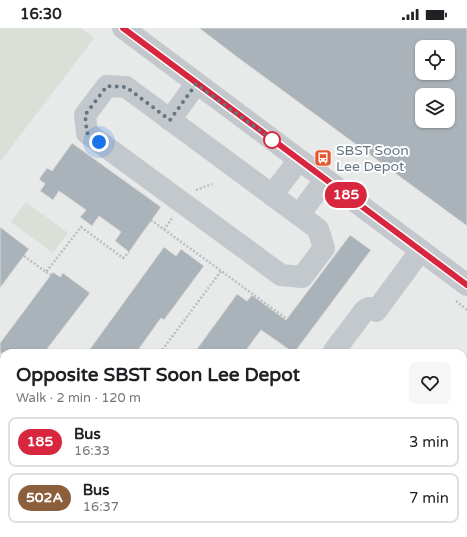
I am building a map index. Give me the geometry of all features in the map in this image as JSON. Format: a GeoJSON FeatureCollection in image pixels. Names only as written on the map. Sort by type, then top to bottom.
{"type":"FeatureCollection","features":[{"type":"Feature","properties":{"kind":"street"},"geometry":{"type":"LineString","coordinates":[[123,28],[467,285]]}},
{"type":"Feature","properties":{"kind":"street"},"geometry":{"type":"LineString","coordinates":[[170,120],[196,84]]}},
{"type":"Feature","properties":{"kind":"street"},"geometry":{"type":"LineString","coordinates":[[107,86],[126,87],[170,120],[318,230],[324,248],[302,278],[281,275],[87,133],[85,115],[107,86]]}},
{"type":"Feature","properties":{"kind":"street"},"geometry":{"type":"LineString","coordinates":[[272,195],[299,160]]}},
{"type":"Feature","properties":{"kind":"street"},"geometry":{"type":"LineString","coordinates":[[299,215],[325,180]]}},
{"type":"Feature","properties":{"kind":"street"},"geometry":{"type":"LineString","coordinates":[[336,349],[365,310],[372,310],[420,250]]}},
{"type":"Feature","properties":{"kind":"path"},"geometry":{"type":"LineString","coordinates":[[151,220],[287,319]]}},
{"type":"Feature","properties":{"kind":"path"},"geometry":{"type":"LineString","coordinates":[[46,272],[81,227],[123,258],[129,252]]}},
{"type":"Feature","properties":{"kind":"path"},"geometry":{"type":"LineString","coordinates":[[24,256],[51,275]]}},
{"type":"Feature","properties":{"kind":"path"},"geometry":{"type":"LineString","coordinates":[[163,349],[221,271]]}},
{"type":"Feature","properties":{"kind":"shaded area"},"geometry":{"type":"Polygon","coordinates":[[[0,28],[467,28],[467,349],[0,349],[0,28]]]}},
{"type":"Feature","properties":{"kind":"shaded area"},"geometry":{"type":"Polygon","coordinates":[[[0,28],[81,28],[94,38],[0,162],[0,28]]]}},
{"type":"Feature","properties":{"kind":"shaded area"},"geometry":{"type":"Polygon","coordinates":[[[26,202],[68,233],[53,253],[11,222],[26,202]]]}},
{"type":"Feature","properties":{"kind":"building"},"geometry":{"type":"Polygon","coordinates":[[[199,28],[467,28],[467,226],[237,57],[199,28]]]}},
{"type":"Feature","properties":{"kind":"building"},"geometry":{"type":"Polygon","coordinates":[[[72,143],[161,207],[129,252],[115,241],[121,232],[99,216],[92,226],[80,217],[86,210],[59,191],[53,200],[40,191],[45,184],[39,179],[47,168],[52,171],[72,143]]]}},
{"type":"Feature","properties":{"kind":"building"},"geometry":{"type":"Polygon","coordinates":[[[0,227],[29,249],[0,288],[0,227]]]}},
{"type":"Feature","properties":{"kind":"building"},"geometry":{"type":"Polygon","coordinates":[[[350,235],[371,250],[297,349],[288,349],[261,330],[247,349],[197,349],[237,294],[247,301],[252,295],[286,320],[350,235]]]}},
{"type":"Feature","properties":{"kind":"building"},"geometry":{"type":"Polygon","coordinates":[[[164,247],[176,256],[181,249],[204,266],[164,320],[161,318],[139,349],[90,349],[164,247]]]}},
{"type":"Feature","properties":{"kind":"building"},"geometry":{"type":"Polygon","coordinates":[[[53,272],[60,277],[63,273],[90,293],[47,349],[0,349],[0,343],[53,272]]]}},
{"type":"Feature","properties":{"kind":"bus line","name":"185"},"geometry":{"type":"LineString","coordinates":[[123,28],[467,285]]}},
{"type":"Feature","properties":{"kind":"place","name":"SBST Soon Lee Depot"},"geometry":{"type":"Point","coordinates":[323,158]}},
{"type":"Feature","properties":{"kind":"route"},"geometry":{"type":"LineString","coordinates":[[99,142],[87,133],[85,115],[107,86],[126,87],[170,120],[196,84],[274,141],[272,140]]}}]}
